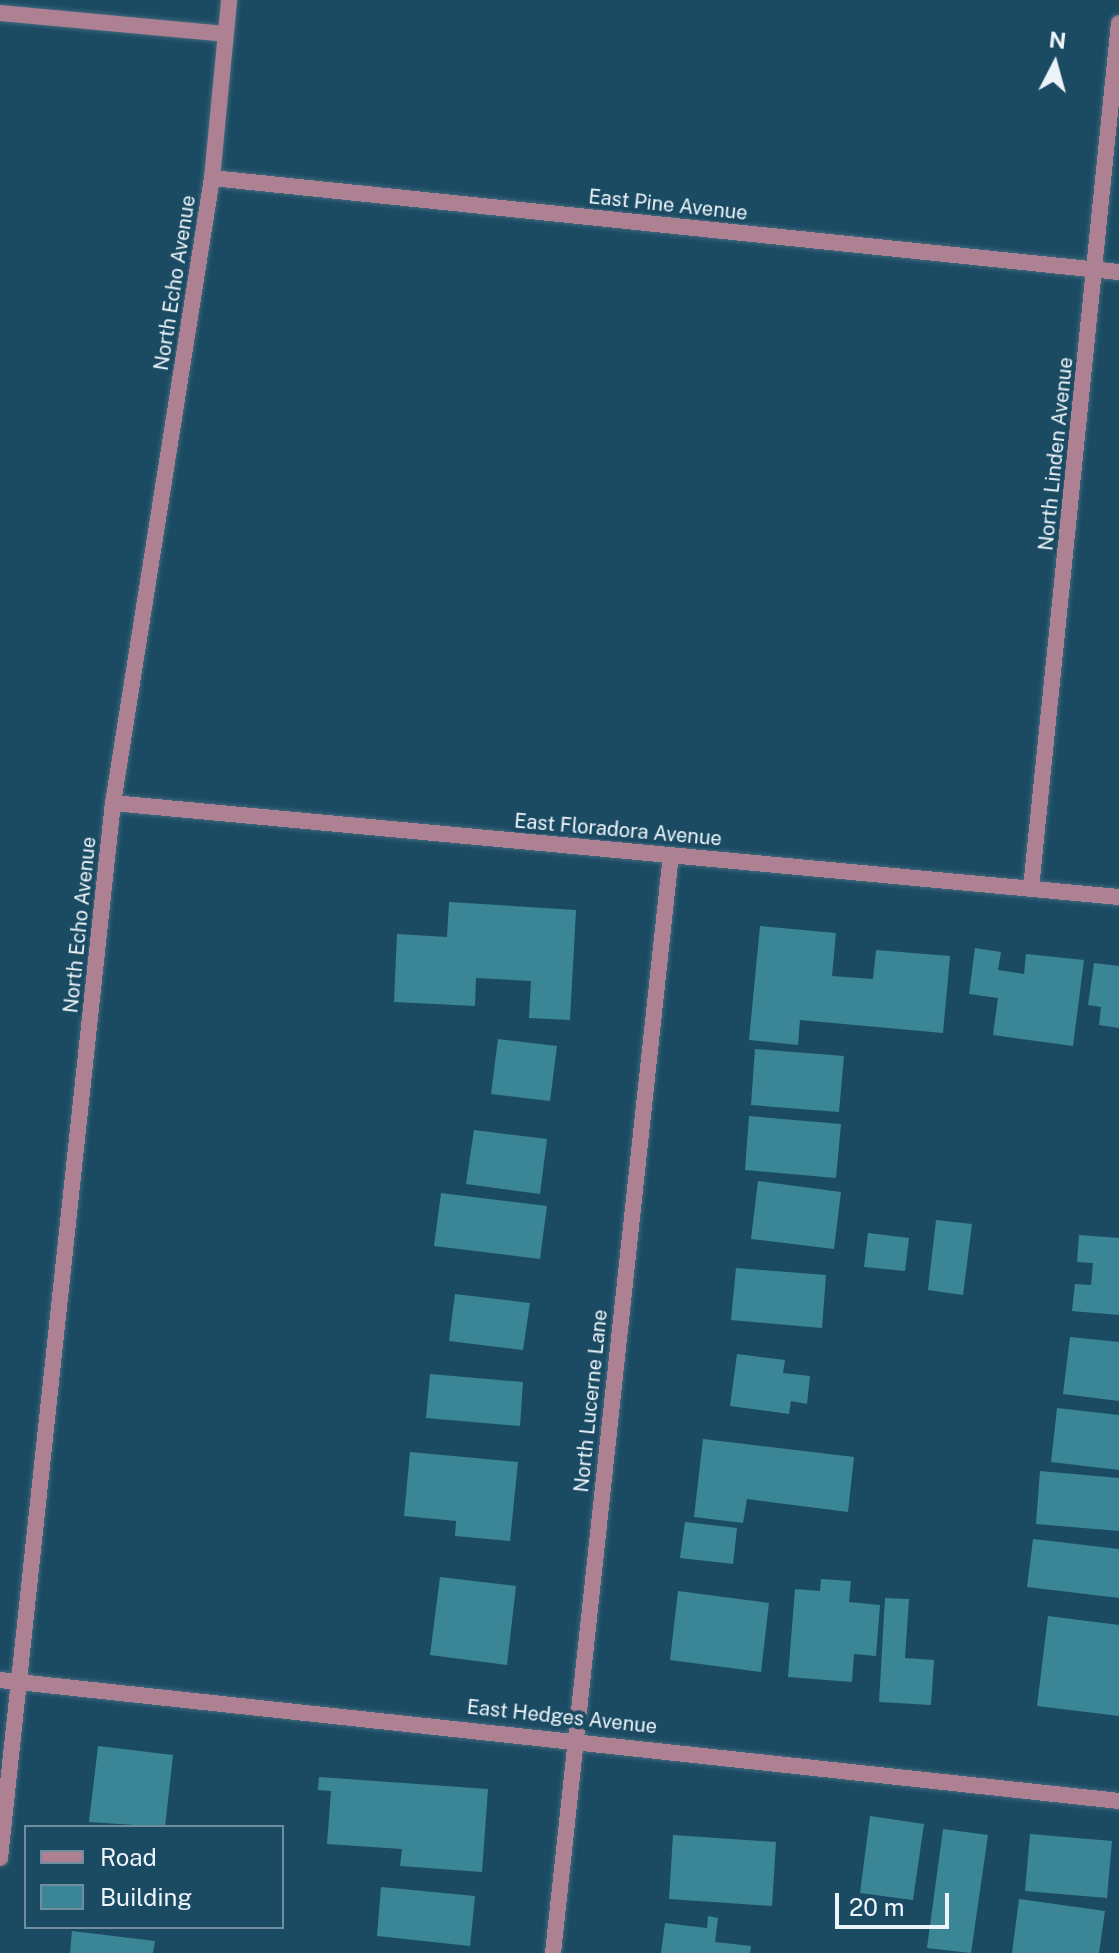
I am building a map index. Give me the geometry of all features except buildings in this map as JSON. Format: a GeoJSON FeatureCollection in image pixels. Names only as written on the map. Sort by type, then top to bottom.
{"type":"FeatureCollection","features":[{"type":"Feature","properties":{"kind":"street","name":"North Echo Avenue"},"geometry":{"type":"LineString","coordinates":[[0,1858],[113,803],[212,178],[229,0]]}},
{"type":"Feature","properties":{"kind":"street"},"geometry":{"type":"LineString","coordinates":[[0,13],[225,34]]}},
{"type":"Feature","properties":{"kind":"street","name":"North Linden Avenue"},"geometry":{"type":"LineString","coordinates":[[1031,888],[1119,23]]}},
{"type":"Feature","properties":{"kind":"street","name":"East Pine Avenue"},"geometry":{"type":"LineString","coordinates":[[212,178],[1119,272]]}},
{"type":"Feature","properties":{"kind":"street","name":"East Floradora Avenue"},"geometry":{"type":"LineString","coordinates":[[113,803],[1119,897]]}},
{"type":"Feature","properties":{"kind":"street","name":"North Lucerne Lane"},"geometry":{"type":"LineString","coordinates":[[553,1953],[671,855]]}},
{"type":"Feature","properties":{"kind":"street","name":"East Hedges Avenue"},"geometry":{"type":"LineString","coordinates":[[0,1680],[574,1738],[1119,1801]]}}]}
